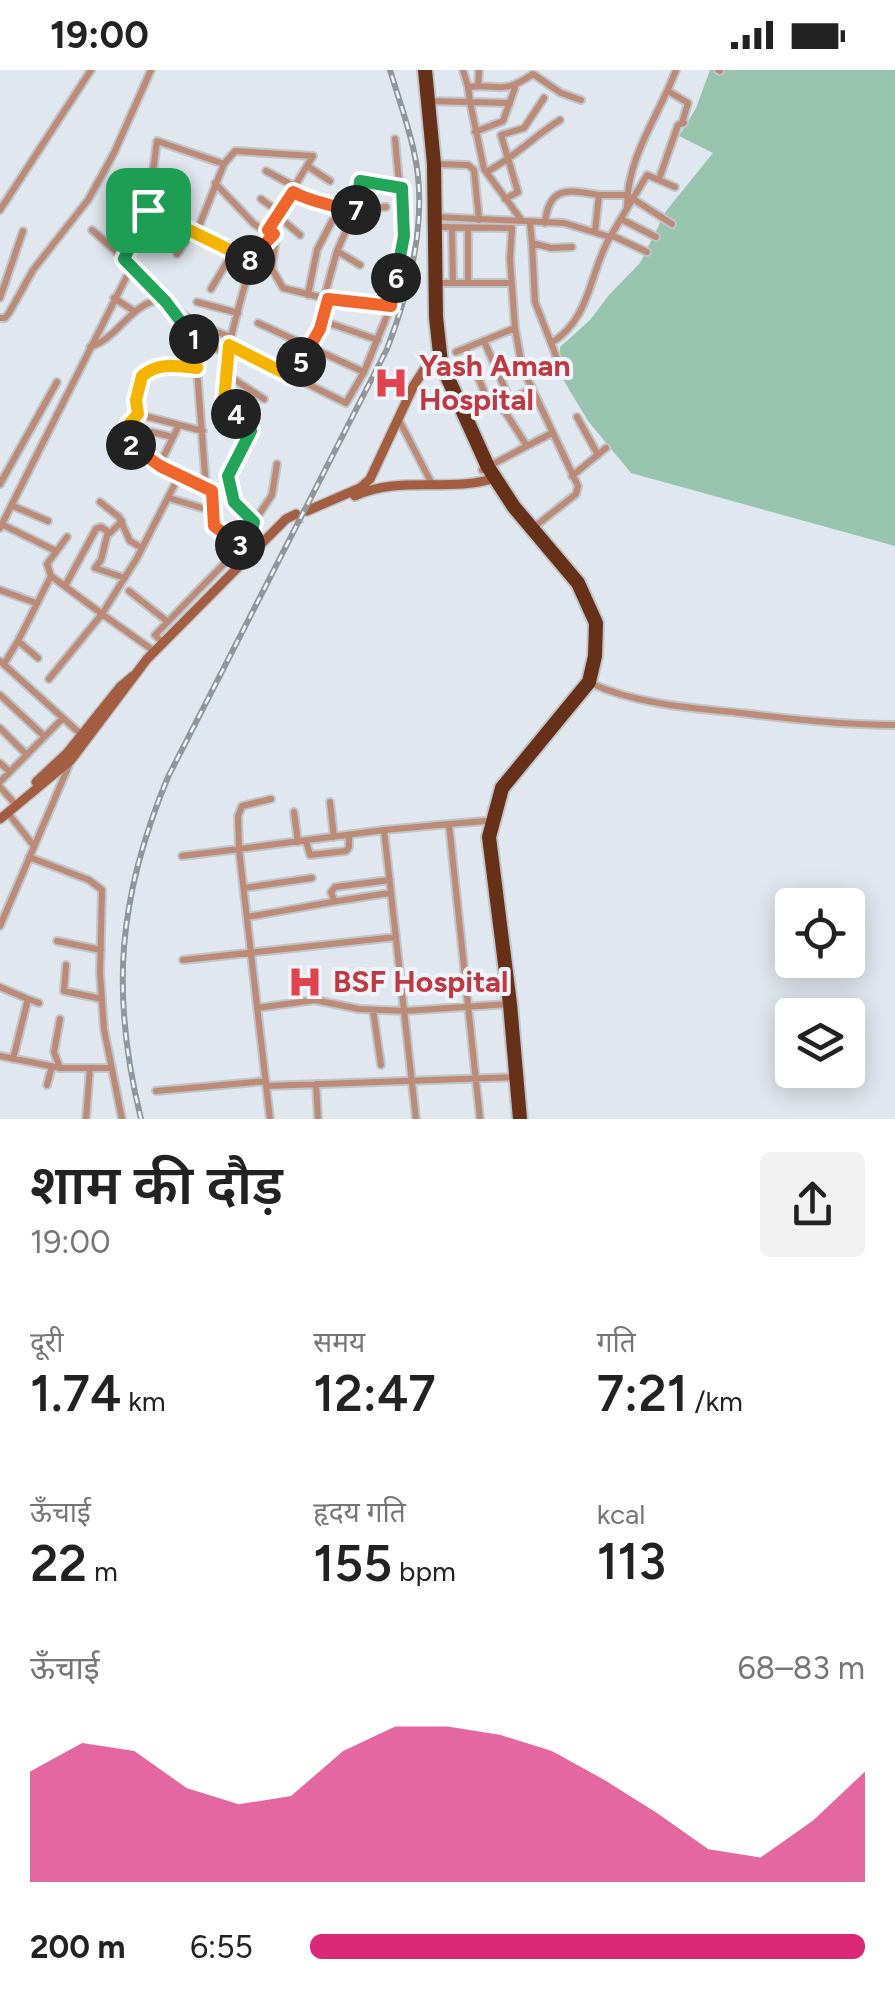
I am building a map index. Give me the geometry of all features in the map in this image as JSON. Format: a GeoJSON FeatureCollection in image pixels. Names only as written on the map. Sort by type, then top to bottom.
{"type":"FeatureCollection","features":[{"type":"Feature","properties":{"kind":"highway"},"geometry":{"type":"LineString","coordinates":[[421,70],[434,164],[437,341],[441,363],[488,474],[578,582],[592,612],[596,637],[589,682],[502,788],[489,837],[512,1077],[511,1119]]}},
{"type":"Feature","properties":{"kind":"highway"},"geometry":{"type":"LineString","coordinates":[[421,70],[431,359],[488,474],[572,586],[585,614],[590,638],[582,680],[503,773],[484,822],[484,872],[506,1004]]}},
{"type":"Feature","properties":{"kind":"highway"},"geometry":{"type":"LineString","coordinates":[[512,1077],[520,1119]]}},
{"type":"Feature","properties":{"kind":"main road"},"geometry":{"type":"LineString","coordinates":[[8,811],[61,770],[124,682],[281,526],[367,482],[414,385],[431,359]]}},
{"type":"Feature","properties":{"kind":"main road"},"geometry":{"type":"LineString","coordinates":[[301,516],[380,486],[433,485],[488,474]]}},
{"type":"Feature","properties":{"kind":"street"},"geometry":{"type":"LineString","coordinates":[[0,210],[92,70]]}},
{"type":"Feature","properties":{"kind":"street"},"geometry":{"type":"LineString","coordinates":[[0,318],[9,313],[45,253],[88,200],[114,154],[151,70]]}},
{"type":"Feature","properties":{"kind":"street"},"geometry":{"type":"LineString","coordinates":[[463,70],[486,172],[521,219]]}},
{"type":"Feature","properties":{"kind":"street"},"geometry":{"type":"LineString","coordinates":[[478,86],[479,70]]}},
{"type":"Feature","properties":{"kind":"street"},"geometry":{"type":"LineString","coordinates":[[629,201],[638,150],[676,70]]}},
{"type":"Feature","properties":{"kind":"street"},"geometry":{"type":"LineString","coordinates":[[475,132],[503,121],[516,87],[534,72],[562,93],[581,100]]}},
{"type":"Feature","properties":{"kind":"street"},"geometry":{"type":"LineString","coordinates":[[468,87],[516,87]]}},
{"type":"Feature","properties":{"kind":"street"},"geometry":{"type":"LineString","coordinates":[[659,178],[688,103],[668,91]]}},
{"type":"Feature","properties":{"kind":"street"},"geometry":{"type":"LineString","coordinates":[[505,198],[518,192],[501,135],[524,128],[544,98]]}},
{"type":"Feature","properties":{"kind":"street"},"geometry":{"type":"LineString","coordinates":[[427,100],[510,103]]}},
{"type":"Feature","properties":{"kind":"street"},"geometry":{"type":"LineString","coordinates":[[486,172],[507,162],[532,138],[560,120]]}},
{"type":"Feature","properties":{"kind":"street"},"geometry":{"type":"LineString","coordinates":[[503,121],[511,131]]}},
{"type":"Feature","properties":{"kind":"street"},"geometry":{"type":"LineString","coordinates":[[164,299],[229,345],[346,403],[364,372],[391,306],[404,236],[395,139]]}},
{"type":"Feature","properties":{"kind":"street"},"geometry":{"type":"LineString","coordinates":[[124,259],[148,210],[156,142],[224,164]]}},
{"type":"Feature","properties":{"kind":"street"},"geometry":{"type":"LineString","coordinates":[[176,254],[194,233],[232,152],[312,155],[314,159],[252,261],[229,345],[226,406],[247,422],[251,431],[228,476],[234,502],[254,522]]}},
{"type":"Feature","properties":{"kind":"street"},"geometry":{"type":"LineString","coordinates":[[434,164],[468,165],[474,170],[479,220]]}},
{"type":"Feature","properties":{"kind":"street"},"geometry":{"type":"LineString","coordinates":[[309,167],[330,181]]}},
{"type":"Feature","properties":{"kind":"street"},"geometry":{"type":"LineString","coordinates":[[266,171],[310,201],[356,210],[386,207]]}},
{"type":"Feature","properties":{"kind":"street"},"geometry":{"type":"LineString","coordinates":[[551,343],[568,331],[590,295],[598,259],[629,201],[648,175],[676,187]]}},
{"type":"Feature","properties":{"kind":"street"},"geometry":{"type":"LineString","coordinates":[[292,377],[323,321],[337,252],[356,210],[360,181],[402,188]]}},
{"type":"Feature","properties":{"kind":"street"},"geometry":{"type":"LineString","coordinates":[[215,183],[254,224],[271,232],[277,245],[272,269]]}},
{"type":"Feature","properties":{"kind":"street"},"geometry":{"type":"LineString","coordinates":[[545,223],[549,203],[564,191],[629,201],[672,224]]}},
{"type":"Feature","properties":{"kind":"street"},"geometry":{"type":"LineString","coordinates":[[595,231],[599,195]]}},
{"type":"Feature","properties":{"kind":"street"},"geometry":{"type":"LineString","coordinates":[[261,199],[300,235]]}},
{"type":"Feature","properties":{"kind":"street"},"geometry":{"type":"LineString","coordinates":[[148,210],[272,269],[284,288],[391,306]]}},
{"type":"Feature","properties":{"kind":"street"},"geometry":{"type":"LineString","coordinates":[[436,222],[521,219],[530,223],[571,224],[647,252]]}},
{"type":"Feature","properties":{"kind":"street"},"geometry":{"type":"LineString","coordinates":[[620,219],[656,237]]}},
{"type":"Feature","properties":{"kind":"street"},"geometry":{"type":"LineString","coordinates":[[308,295],[317,250],[332,221]]}},
{"type":"Feature","properties":{"kind":"street"},"geometry":{"type":"LineString","coordinates":[[436,222],[452,228],[512,228],[515,328],[522,367],[578,492],[532,528]]}},
{"type":"Feature","properties":{"kind":"street"},"geometry":{"type":"LineString","coordinates":[[530,223],[535,302],[563,374]]}},
{"type":"Feature","properties":{"kind":"street"},"geometry":{"type":"LineString","coordinates":[[452,228],[453,282]]}},
{"type":"Feature","properties":{"kind":"street"},"geometry":{"type":"LineString","coordinates":[[468,228],[468,282]]}},
{"type":"Feature","properties":{"kind":"street"},"geometry":{"type":"LineString","coordinates":[[92,230],[164,299],[191,333],[212,511],[218,531],[242,547]]}},
{"type":"Feature","properties":{"kind":"street"},"geometry":{"type":"LineString","coordinates":[[0,298],[23,232]]}},
{"type":"Feature","properties":{"kind":"street"},"geometry":{"type":"LineString","coordinates":[[532,243],[551,248],[572,247]]}},
{"type":"Feature","properties":{"kind":"street"},"geometry":{"type":"LineString","coordinates":[[210,288],[233,252]]}},
{"type":"Feature","properties":{"kind":"street"},"geometry":{"type":"LineString","coordinates":[[337,252],[360,266]]}},
{"type":"Feature","properties":{"kind":"street"},"geometry":{"type":"LineString","coordinates":[[56,551],[1,525],[132,266]]}},
{"type":"Feature","properties":{"kind":"street"},"geometry":{"type":"LineString","coordinates":[[436,283],[512,283]]}},
{"type":"Feature","properties":{"kind":"street"},"geometry":{"type":"LineString","coordinates":[[114,298],[134,311]]}},
{"type":"Feature","properties":{"kind":"street"},"geometry":{"type":"LineString","coordinates":[[90,347],[109,339],[144,304],[164,299]]}},
{"type":"Feature","properties":{"kind":"street"},"geometry":{"type":"LineString","coordinates":[[197,302],[238,313]]}},
{"type":"Feature","properties":{"kind":"street"},"geometry":{"type":"LineString","coordinates":[[323,321],[378,340]]}},
{"type":"Feature","properties":{"kind":"street"},"geometry":{"type":"LineString","coordinates":[[258,324],[364,372]]}},
{"type":"Feature","properties":{"kind":"street"},"geometry":{"type":"LineString","coordinates":[[456,352],[515,328]]}},
{"type":"Feature","properties":{"kind":"street"},"geometry":{"type":"LineString","coordinates":[[176,334],[191,333]]}},
{"type":"Feature","properties":{"kind":"street"},"geometry":{"type":"LineString","coordinates":[[484,340],[510,400]]}},
{"type":"Feature","properties":{"kind":"street"},"geometry":{"type":"LineString","coordinates":[[195,344],[229,345]]}},
{"type":"Feature","properties":{"kind":"street"},"geometry":{"type":"LineString","coordinates":[[466,348],[491,408],[532,390]]}},
{"type":"Feature","properties":{"kind":"street"},"geometry":{"type":"LineString","coordinates":[[197,368],[168,365],[146,372],[137,388],[138,414],[129,424],[132,447],[179,476],[209,489],[231,490]]}},
{"type":"Feature","properties":{"kind":"street"},"geometry":{"type":"LineString","coordinates":[[226,374],[264,399]]}},
{"type":"Feature","properties":{"kind":"street"},"geometry":{"type":"LineString","coordinates":[[0,484],[57,382]]}},
{"type":"Feature","properties":{"kind":"street"},"geometry":{"type":"LineString","coordinates":[[500,404],[526,446]]}},
{"type":"Feature","properties":{"kind":"street"},"geometry":{"type":"LineString","coordinates":[[138,414],[202,431]]}},
{"type":"Feature","properties":{"kind":"street"},"geometry":{"type":"LineString","coordinates":[[577,417],[598,455]]}},
{"type":"Feature","properties":{"kind":"street"},"geometry":{"type":"LineString","coordinates":[[398,420],[433,485]]}},
{"type":"Feature","properties":{"kind":"street"},"geometry":{"type":"LineString","coordinates":[[160,466],[178,427]]}},
{"type":"Feature","properties":{"kind":"street"},"geometry":{"type":"LineString","coordinates":[[152,432],[173,438]]}},
{"type":"Feature","properties":{"kind":"street"},"geometry":{"type":"LineString","coordinates":[[488,474],[552,432]]}},
{"type":"Feature","properties":{"kind":"street"},"geometry":{"type":"LineString","coordinates":[[572,476],[606,448]]}},
{"type":"Feature","properties":{"kind":"street"},"geometry":{"type":"LineString","coordinates":[[158,646],[155,635],[251,536],[254,522],[272,496],[277,464]]}},
{"type":"Feature","properties":{"kind":"street"},"geometry":{"type":"LineString","coordinates":[[50,679],[126,578],[179,476]]}},
{"type":"Feature","properties":{"kind":"street"},"geometry":{"type":"LineString","coordinates":[[168,498],[212,511]]}},
{"type":"Feature","properties":{"kind":"street"},"geometry":{"type":"LineString","coordinates":[[100,502],[122,521],[128,538],[142,548]]}},
{"type":"Feature","properties":{"kind":"street"},"geometry":{"type":"LineString","coordinates":[[12,506],[48,521]]}},
{"type":"Feature","properties":{"kind":"street"},"geometry":{"type":"LineString","coordinates":[[122,521],[108,532],[95,568],[126,578]]}},
{"type":"Feature","properties":{"kind":"street"},"geometry":{"type":"LineString","coordinates":[[65,586],[96,528],[108,532]]}},
{"type":"Feature","properties":{"kind":"street"},"geometry":{"type":"LineString","coordinates":[[67,537],[46,567],[51,576],[102,614],[158,646]]}},
{"type":"Feature","properties":{"kind":"street"},"geometry":{"type":"LineString","coordinates":[[51,576],[18,641],[2,662],[84,737]]}},
{"type":"Feature","properties":{"kind":"street"},"geometry":{"type":"LineString","coordinates":[[0,590],[36,603]]}},
{"type":"Feature","properties":{"kind":"street"},"geometry":{"type":"LineString","coordinates":[[129,592],[168,622]]}},
{"type":"Feature","properties":{"kind":"street"},"geometry":{"type":"LineString","coordinates":[[18,641],[38,658]]}},
{"type":"Feature","properties":{"kind":"street"},"geometry":{"type":"LineString","coordinates":[[589,682],[604,689],[694,708],[820,722],[895,724]]}},
{"type":"Feature","properties":{"kind":"street"},"geometry":{"type":"LineString","coordinates":[[0,695],[44,736]]}},
{"type":"Feature","properties":{"kind":"street"},"geometry":{"type":"LineString","coordinates":[[34,846],[8,811],[0,785],[62,719]]}},
{"type":"Feature","properties":{"kind":"street"},"geometry":{"type":"LineString","coordinates":[[0,728],[27,755]]}},
{"type":"Feature","properties":{"kind":"street"},"geometry":{"type":"LineString","coordinates":[[1,921],[69,756]]}},
{"type":"Feature","properties":{"kind":"street"},"geometry":{"type":"LineString","coordinates":[[0,763],[10,772]]}},
{"type":"Feature","properties":{"kind":"street"},"geometry":{"type":"LineString","coordinates":[[270,1119],[238,816],[242,806],[271,799]]}},
{"type":"Feature","properties":{"kind":"street"},"geometry":{"type":"LineString","coordinates":[[330,802],[334,837]]}},
{"type":"Feature","properties":{"kind":"street"},"geometry":{"type":"LineString","coordinates":[[294,812],[310,855],[348,850],[349,835]]}},
{"type":"Feature","properties":{"kind":"street"},"geometry":{"type":"LineString","coordinates":[[182,856],[384,830],[484,822]]}},
{"type":"Feature","properties":{"kind":"street"},"geometry":{"type":"LineString","coordinates":[[448,824],[480,1119]]}},
{"type":"Feature","properties":{"kind":"street"},"geometry":{"type":"LineString","coordinates":[[384,830],[416,1119]]}},
{"type":"Feature","properties":{"kind":"street"},"geometry":{"type":"LineString","coordinates":[[29,857],[89,880],[102,890],[102,999],[122,1119]]}},
{"type":"Feature","properties":{"kind":"street"},"geometry":{"type":"LineString","coordinates":[[244,888],[312,878]]}},
{"type":"Feature","properties":{"kind":"street"},"geometry":{"type":"LineString","coordinates":[[334,900],[331,892],[335,886],[390,880]]}},
{"type":"Feature","properties":{"kind":"street"},"geometry":{"type":"LineString","coordinates":[[247,918],[391,893]]}},
{"type":"Feature","properties":{"kind":"street"},"geometry":{"type":"LineString","coordinates":[[183,960],[396,937]]}},
{"type":"Feature","properties":{"kind":"street"},"geometry":{"type":"LineString","coordinates":[[57,941],[101,950]]}},
{"type":"Feature","properties":{"kind":"street"},"geometry":{"type":"LineString","coordinates":[[66,964],[64,991],[102,999]]}},
{"type":"Feature","properties":{"kind":"street"},"geometry":{"type":"LineString","coordinates":[[0,987],[39,1004]]}},
{"type":"Feature","properties":{"kind":"street"},"geometry":{"type":"LineString","coordinates":[[13,1059],[28,999]]}},
{"type":"Feature","properties":{"kind":"street"},"geometry":{"type":"LineString","coordinates":[[257,1008],[315,1000],[404,1011],[506,1004]]}},
{"type":"Feature","properties":{"kind":"street"},"geometry":{"type":"LineString","coordinates":[[374,1010],[380,1065]]}},
{"type":"Feature","properties":{"kind":"street"},"geometry":{"type":"LineString","coordinates":[[47,1085],[56,1067],[60,1019]]}},
{"type":"Feature","properties":{"kind":"street"},"geometry":{"type":"LineString","coordinates":[[0,1056],[56,1067],[111,1068]]}},
{"type":"Feature","properties":{"kind":"street"},"geometry":{"type":"LineString","coordinates":[[86,1118],[90,1068]]}},
{"type":"Feature","properties":{"kind":"street"},"geometry":{"type":"LineString","coordinates":[[156,1090],[512,1077]]}},
{"type":"Feature","properties":{"kind":"street"},"geometry":{"type":"LineString","coordinates":[[316,1084],[318,1119]]}},
{"type":"Feature","properties":{"kind":"green space"},"geometry":{"type":"Polygon","coordinates":[[[710,70],[895,70],[895,546],[631,473],[588,421],[561,376],[560,347],[590,320],[640,263],[666,211],[713,153],[679,136],[696,108],[710,70]]]}},
{"type":"Feature","properties":{"kind":"tunnel"},"geometry":{"type":"LineString","coordinates":[[294,521],[304,518]]}},
{"type":"Feature","properties":{"kind":"railway"},"geometry":{"type":"LineString","coordinates":[[141,1119],[125,1029],[124,946],[138,863],[151,821],[168,777],[387,349],[410,277],[418,227],[418,177],[390,70]]}},
{"type":"Feature","properties":{"kind":"place","name":"Yash Aman Hospital"},"geometry":{"type":"Point","coordinates":[391,383]}},
{"type":"Feature","properties":{"kind":"place","name":"BSF Hospital"},"geometry":{"type":"Point","coordinates":[305,982]}},
{"type":"Feature","properties":{"kind":"route"},"geometry":{"type":"LineString","coordinates":[[360,181],[402,188],[404,236],[391,306],[328,299],[320,329],[292,377],[229,345],[224,401],[247,422],[251,431],[228,476],[234,502],[254,522],[254,530],[242,547],[214,526],[212,491],[140,454],[130,443],[129,424],[138,414],[137,388],[142,376],[168,365],[197,368],[191,333],[124,259],[148,210],[252,261],[274,234],[268,230],[293,192],[354,213],[358,208],[360,181]]}}]}
